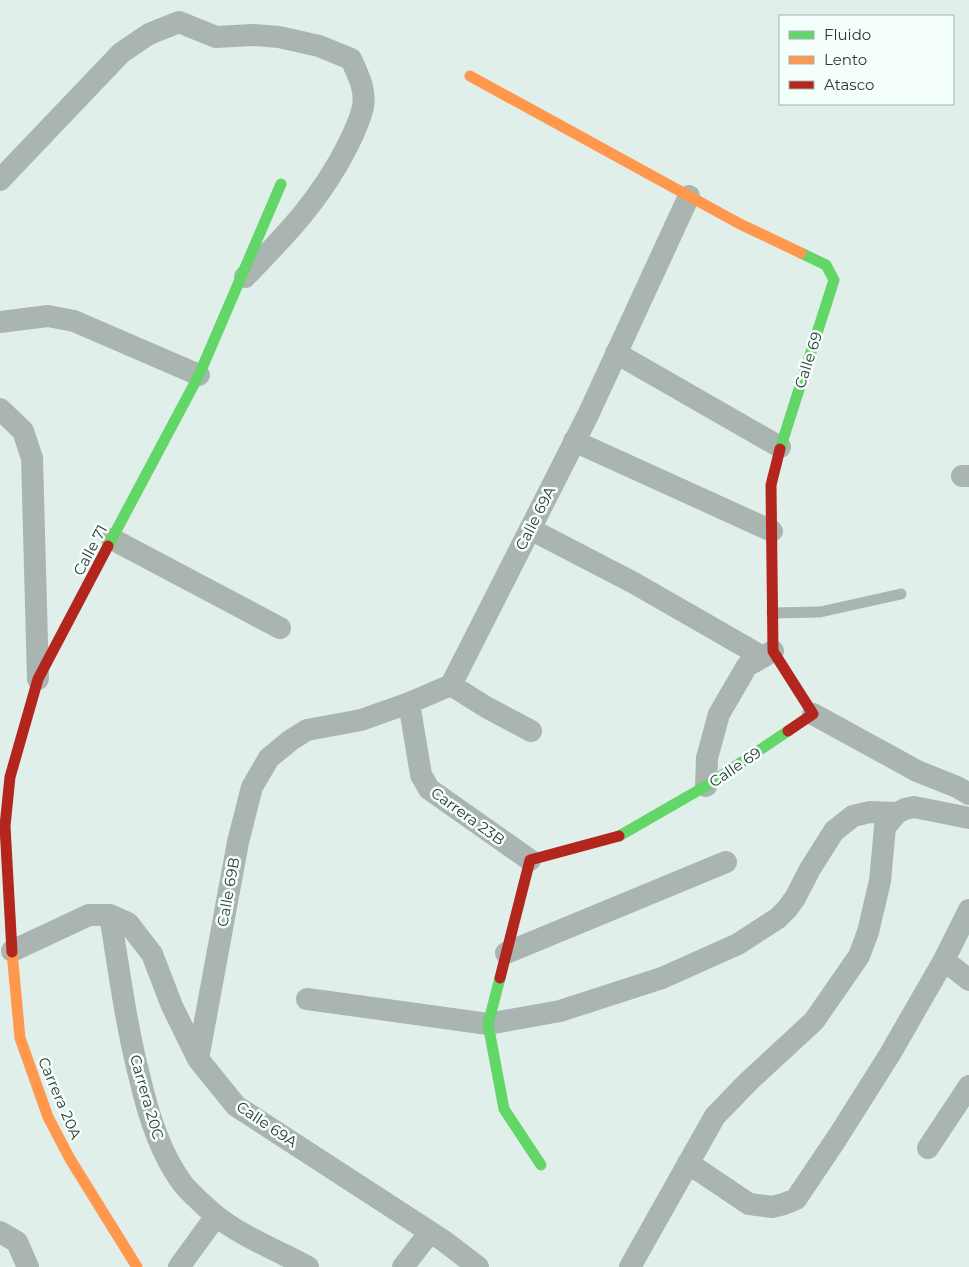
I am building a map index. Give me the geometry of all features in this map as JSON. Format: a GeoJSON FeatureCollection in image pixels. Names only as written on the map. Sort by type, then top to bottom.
{"type":"FeatureCollection","features":[{"type":"Feature","properties":{"kind":"street"},"geometry":{"type":"LineString","coordinates":[[0,180],[121,53],[149,34],[179,22],[216,36],[253,35],[279,37],[319,46],[351,59],[362,85],[363,106],[345,150],[325,186],[297,224],[239,283]]}},
{"type":"Feature","properties":{"kind":"street"},"geometry":{"type":"LineString","coordinates":[[470,76],[689,196]]}},
{"type":"Feature","properties":{"kind":"street","name":"Calle 71"},"geometry":{"type":"LineString","coordinates":[[12,951],[5,826],[10,777],[38,679],[199,375],[281,184]]}},
{"type":"Feature","properties":{"kind":"street","name":"Calle 69"},"geometry":{"type":"LineString","coordinates":[[689,196],[740,224],[826,265],[834,280],[780,447],[771,485],[772,613],[768,654]]}},
{"type":"Feature","properties":{"kind":"street","name":"Calle 69A"},"geometry":{"type":"LineString","coordinates":[[451,685],[574,441],[689,196]]}},
{"type":"Feature","properties":{"kind":"street"},"geometry":{"type":"LineString","coordinates":[[0,322],[48,316],[74,321],[199,375]]}},
{"type":"Feature","properties":{"kind":"street"},"geometry":{"type":"LineString","coordinates":[[616,353],[780,447]]}},
{"type":"Feature","properties":{"kind":"street"},"geometry":{"type":"LineString","coordinates":[[0,409],[23,431],[32,458],[38,679]]}},
{"type":"Feature","properties":{"kind":"street"},"geometry":{"type":"LineString","coordinates":[[574,441],[772,531]]}},
{"type":"Feature","properties":{"kind":"street"},"geometry":{"type":"LineString","coordinates":[[530,529],[768,654],[813,714],[917,771],[957,787],[969,794]]}},
{"type":"Feature","properties":{"kind":"street"},"geometry":{"type":"LineString","coordinates":[[112,539],[280,628]]}},
{"type":"Feature","properties":{"kind":"street"},"geometry":{"type":"LineString","coordinates":[[706,786],[707,758],[719,714],[747,666],[768,654]]}},
{"type":"Feature","properties":{"kind":"street"},"geometry":{"type":"LineString","coordinates":[[409,703],[451,685],[486,707],[531,731]]}},
{"type":"Feature","properties":{"kind":"street","name":"Calle 69B"},"geometry":{"type":"LineString","coordinates":[[198,1059],[238,842],[252,787],[269,758],[307,730],[361,720],[409,703]]}},
{"type":"Feature","properties":{"kind":"street","name":"Carrera 23B"},"geometry":{"type":"LineString","coordinates":[[409,703],[421,775],[429,789],[530,860]]}},
{"type":"Feature","properties":{"kind":"street","name":"Calle 69"},"geometry":{"type":"LineString","coordinates":[[530,860],[622,836],[706,786],[813,714]]}},
{"type":"Feature","properties":{"kind":"street"},"geometry":{"type":"LineString","coordinates":[[630,1267],[715,1116],[749,1081],[814,1021],[859,956],[868,932],[880,881],[885,827],[897,813],[914,807],[969,818]]}},
{"type":"Feature","properties":{"kind":"street"},"geometry":{"type":"LineString","coordinates":[[307,999],[488,1024],[560,1011],[662,978],[738,944],[778,918],[787,909],[834,832],[853,816],[870,812],[897,813]]}},
{"type":"Feature","properties":{"kind":"street"},"geometry":{"type":"LineString","coordinates":[[530,860],[488,1024],[504,1110],[541,1165]]}},
{"type":"Feature","properties":{"kind":"street"},"geometry":{"type":"LineString","coordinates":[[506,953],[726,862]]}},
{"type":"Feature","properties":{"kind":"street"},"geometry":{"type":"LineString","coordinates":[[688,1163],[749,1204],[772,1207],[796,1199],[890,1054],[944,960],[969,910]]}},
{"type":"Feature","properties":{"kind":"street"},"geometry":{"type":"LineString","coordinates":[[12,951],[89,915],[110,915]]}},
{"type":"Feature","properties":{"kind":"street","name":"Calle 69A"},"geometry":{"type":"LineString","coordinates":[[110,915],[128,923],[152,954],[172,1006],[198,1059],[236,1106],[430,1232],[478,1267]]}},
{"type":"Feature","properties":{"kind":"street","name":"Carrera 20C"},"geometry":{"type":"LineString","coordinates":[[110,915],[123,1000],[135,1060],[148,1113],[162,1150],[181,1182],[216,1216],[251,1238],[308,1267]]}},
{"type":"Feature","properties":{"kind":"street","name":"Carrera 20A"},"geometry":{"type":"LineString","coordinates":[[12,951],[20,1038],[48,1117],[70,1159],[138,1267]]}},
{"type":"Feature","properties":{"kind":"street"},"geometry":{"type":"LineString","coordinates":[[944,960],[969,980]]}},
{"type":"Feature","properties":{"kind":"street"},"geometry":{"type":"LineString","coordinates":[[928,1148],[969,1086]]}},
{"type":"Feature","properties":{"kind":"street"},"geometry":{"type":"LineString","coordinates":[[179,1267],[216,1216]]}},
{"type":"Feature","properties":{"kind":"street"},"geometry":{"type":"LineString","coordinates":[[0,1232],[17,1242],[28,1267]]}},
{"type":"Feature","properties":{"kind":"street"},"geometry":{"type":"LineString","coordinates":[[403,1267],[430,1232]]}},
{"type":"Feature","properties":{"kind":"lane"},"geometry":{"type":"LineString","coordinates":[[772,613],[820,612],[901,594]]}},
{"type":"Feature","properties":{"kind":"traffic: fast"},"geometry":{"type":"LineString","coordinates":[[108,546],[199,375],[281,184]]}},
{"type":"Feature","properties":{"kind":"traffic: fast"},"geometry":{"type":"LineString","coordinates":[[780,449],[834,280],[826,265],[801,253]]}},
{"type":"Feature","properties":{"kind":"traffic: fast"},"geometry":{"type":"LineString","coordinates":[[619,836],[706,786],[788,731]]}},
{"type":"Feature","properties":{"kind":"traffic: fast"},"geometry":{"type":"LineString","coordinates":[[500,978],[488,1024],[504,1109],[541,1165]]}},
{"type":"Feature","properties":{"kind":"traffic: slow"},"geometry":{"type":"LineString","coordinates":[[470,76],[740,224],[801,253]]}},
{"type":"Feature","properties":{"kind":"traffic: slow"},"geometry":{"type":"LineString","coordinates":[[12,952],[20,1038],[48,1117],[70,1159],[137,1267]]}},
{"type":"Feature","properties":{"kind":"traffic: jam"},"geometry":{"type":"LineString","coordinates":[[780,449],[771,485],[773,651],[813,714],[788,731]]}},
{"type":"Feature","properties":{"kind":"traffic: jam"},"geometry":{"type":"LineString","coordinates":[[12,952],[5,826],[10,777],[38,679],[108,546]]}},
{"type":"Feature","properties":{"kind":"traffic: jam"},"geometry":{"type":"LineString","coordinates":[[500,978],[530,860],[619,836]]}}]}
